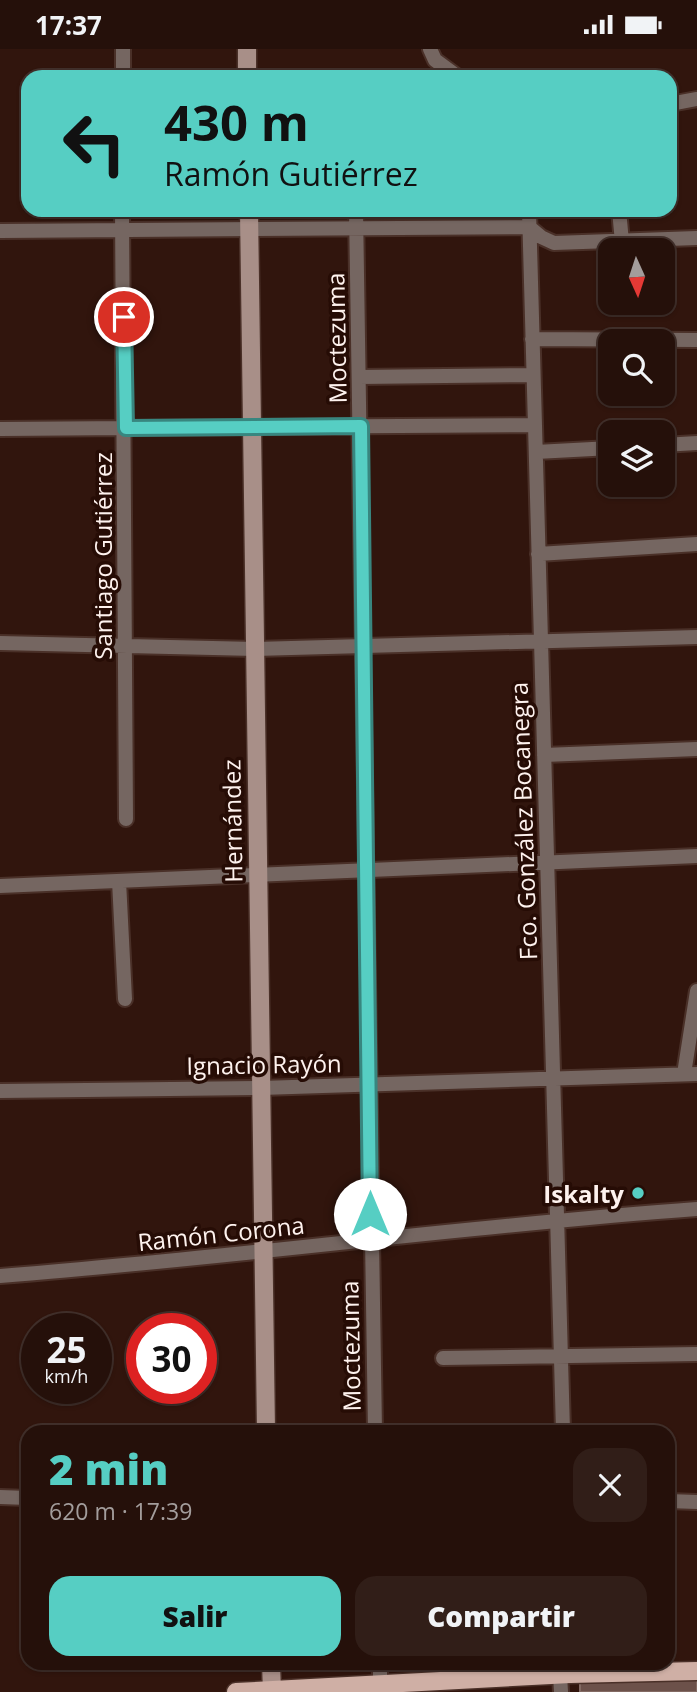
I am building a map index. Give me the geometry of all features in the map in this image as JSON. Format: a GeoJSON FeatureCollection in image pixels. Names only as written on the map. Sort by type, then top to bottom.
{"type":"FeatureCollection","features":[{"type":"Feature","properties":{"kind":"main road"},"geometry":{"type":"LineString","coordinates":[[236,1692],[380,1689],[565,1676],[697,1671]]}},
{"type":"Feature","properties":{"kind":"street"},"geometry":{"type":"LineString","coordinates":[[123,49],[123,70]]}},
{"type":"Feature","properties":{"kind":"street"},"geometry":{"type":"LineString","coordinates":[[247,49],[247,70]]}},
{"type":"Feature","properties":{"kind":"street"},"geometry":{"type":"LineString","coordinates":[[430,49],[435,60],[449,70]]}},
{"type":"Feature","properties":{"kind":"street"},"geometry":{"type":"LineString","coordinates":[[677,102],[697,99]]}},
{"type":"Feature","properties":{"kind":"street","name":"Santiago Gutiérrez"},"geometry":{"type":"LineString","coordinates":[[122,217],[126,428],[123,644],[126,819]]}},
{"type":"Feature","properties":{"kind":"street","name":"Moctezuma"},"geometry":{"type":"LineString","coordinates":[[356,217],[375,1425]]}},
{"type":"Feature","properties":{"kind":"street","name":"Fco. González Bocanegra"},"geometry":{"type":"LineString","coordinates":[[529,217],[563,1425]]}},
{"type":"Feature","properties":{"kind":"street"},"geometry":{"type":"LineString","coordinates":[[620,217],[622,238]]}},
{"type":"Feature","properties":{"kind":"street"},"geometry":{"type":"LineString","coordinates":[[0,231],[122,230],[249,219],[356,227],[529,227],[554,243],[598,242]]}},
{"type":"Feature","properties":{"kind":"street","name":"Hernández"},"geometry":{"type":"LineString","coordinates":[[249,219],[266,1425]]}},
{"type":"Feature","properties":{"kind":"street"},"geometry":{"type":"LineString","coordinates":[[676,239],[697,238]]}},
{"type":"Feature","properties":{"kind":"street"},"geometry":{"type":"LineString","coordinates":[[532,339],[697,339]]}},
{"type":"Feature","properties":{"kind":"street"},"geometry":{"type":"LineString","coordinates":[[359,377],[534,375]]}},
{"type":"Feature","properties":{"kind":"street"},"geometry":{"type":"LineString","coordinates":[[0,429],[535,425]]}},
{"type":"Feature","properties":{"kind":"street"},"geometry":{"type":"LineString","coordinates":[[675,444],[697,443]]}},
{"type":"Feature","properties":{"kind":"street"},"geometry":{"type":"LineString","coordinates":[[536,452],[598,449]]}},
{"type":"Feature","properties":{"kind":"street"},"geometry":{"type":"LineString","coordinates":[[538,554],[697,544]]}},
{"type":"Feature","properties":{"kind":"street"},"geometry":{"type":"LineString","coordinates":[[0,643],[255,649],[697,637]]}},
{"type":"Feature","properties":{"kind":"street"},"geometry":{"type":"LineString","coordinates":[[544,754],[697,749]]}},
{"type":"Feature","properties":{"kind":"street"},"geometry":{"type":"LineString","coordinates":[[0,886],[697,856]]}},
{"type":"Feature","properties":{"kind":"street"},"geometry":{"type":"LineString","coordinates":[[119,881],[124,999]]}},
{"type":"Feature","properties":{"kind":"street"},"geometry":{"type":"LineString","coordinates":[[691,1074],[697,991]]}},
{"type":"Feature","properties":{"kind":"street","name":"Ignacio Rayón"},"geometry":{"type":"LineString","coordinates":[[0,1091],[553,1081],[691,1074]]}},
{"type":"Feature","properties":{"kind":"street","name":"Ramón Corona"},"geometry":{"type":"LineString","coordinates":[[0,1276],[557,1220],[697,1209]]}},
{"type":"Feature","properties":{"kind":"street"},"geometry":{"type":"LineString","coordinates":[[443,1358],[697,1354]]}},
{"type":"Feature","properties":{"kind":"street"},"geometry":{"type":"LineString","coordinates":[[0,1497],[21,1498]]}},
{"type":"Feature","properties":{"kind":"street"},"geometry":{"type":"LineString","coordinates":[[675,1501],[697,1502]]}},
{"type":"Feature","properties":{"kind":"street"},"geometry":{"type":"LineString","coordinates":[[271,1670],[272,1691]]}},
{"type":"Feature","properties":{"kind":"street"},"geometry":{"type":"LineString","coordinates":[[380,1670],[380,1689]]}},
{"type":"Feature","properties":{"kind":"building"},"geometry":{"type":"Polygon","coordinates":[[[697,1676],[697,1692],[580,1692],[580,1683],[697,1676]]]}},
{"type":"Feature","properties":{"kind":"place","name":"Iskalty"},"geometry":{"type":"Point","coordinates":[638,1193]}},
{"type":"Feature","properties":{"kind":"route"},"geometry":{"type":"LineString","coordinates":[[124,317],[126,428],[361,426],[370,1214]]}}]}
